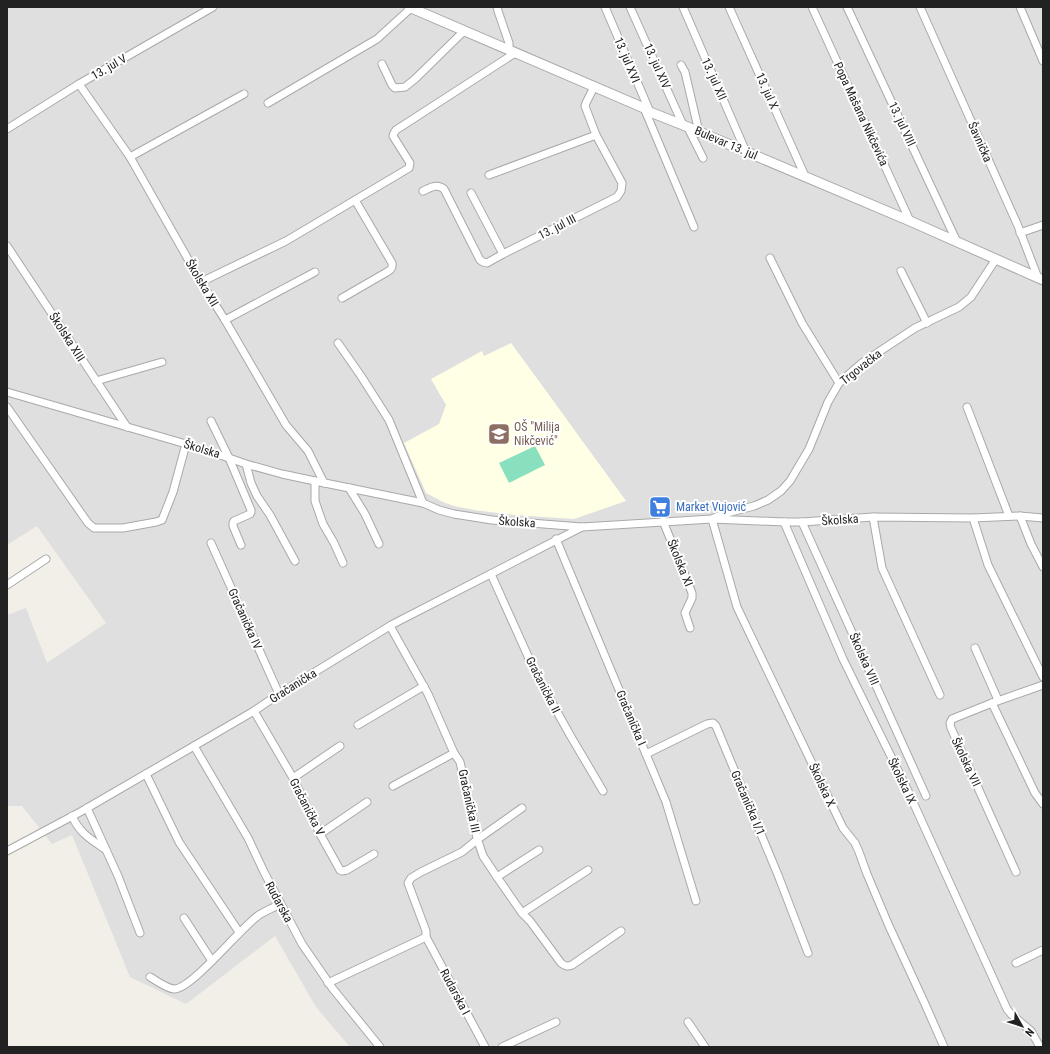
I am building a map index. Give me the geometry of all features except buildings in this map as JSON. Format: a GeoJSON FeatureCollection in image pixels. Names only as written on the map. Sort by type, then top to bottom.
{"type":"FeatureCollection","features":[{"type":"Feature","properties":{"kind":"street","name":"13. jul V"},"geometry":{"type":"LineString","coordinates":[[7,129],[79,84],[213,7]]}},
{"type":"Feature","properties":{"kind":"street"},"geometry":{"type":"LineString","coordinates":[[201,282],[286,241],[409,168],[410,163],[393,136],[396,130],[512,52],[497,7]]}},
{"type":"Feature","properties":{"kind":"street","name":"13. jul XVI"},"geometry":{"type":"LineString","coordinates":[[605,7],[694,227]]}},
{"type":"Feature","properties":{"kind":"street","name":"13. jul XIV"},"geometry":{"type":"LineString","coordinates":[[630,7],[685,126],[703,158]]}},
{"type":"Feature","properties":{"kind":"street","name":"13. jul XII"},"geometry":{"type":"LineString","coordinates":[[683,7],[746,152]]}},
{"type":"Feature","properties":{"kind":"street","name":"13. jul X"},"geometry":{"type":"LineString","coordinates":[[729,7],[805,176]]}},
{"type":"Feature","properties":{"kind":"street","name":"Popa Mašana Nikčevića"},"geometry":{"type":"LineString","coordinates":[[812,7],[910,221]]}},
{"type":"Feature","properties":{"kind":"street","name":"13. jul VIII"},"geometry":{"type":"LineString","coordinates":[[847,7],[957,242]]}},
{"type":"Feature","properties":{"kind":"street","name":"Šavnička"},"geometry":{"type":"LineString","coordinates":[[920,7],[1041,279]]}},
{"type":"Feature","properties":{"kind":"street"},"geometry":{"type":"LineString","coordinates":[[1020,7],[1043,61]]}},
{"type":"Feature","properties":{"kind":"street"},"geometry":{"type":"LineString","coordinates":[[268,103],[376,38],[387,30],[410,8]]}},
{"type":"Feature","properties":{"kind":"street","name":"Bulevar 13. jul"},"geometry":{"type":"LineString","coordinates":[[410,8],[910,221],[1041,279]]}},
{"type":"Feature","properties":{"kind":"street"},"geometry":{"type":"LineString","coordinates":[[382,64],[392,85],[395,88],[404,87],[415,79],[464,31]]}},
{"type":"Feature","properties":{"kind":"street"},"geometry":{"type":"LineString","coordinates":[[681,65],[685,72],[699,132]]}},
{"type":"Feature","properties":{"kind":"street","name":"Školska XII"},"geometry":{"type":"LineString","coordinates":[[79,84],[130,158],[201,282],[286,425],[308,451],[324,483]]}},
{"type":"Feature","properties":{"kind":"street","name":"13. jul III"},"geometry":{"type":"LineString","coordinates":[[423,191],[435,186],[441,186],[444,189],[480,260],[487,263],[617,197],[621,191],[622,183],[596,135],[585,106],[594,87]]}},
{"type":"Feature","properties":{"kind":"street"},"geometry":{"type":"LineString","coordinates":[[130,158],[244,94]]}},
{"type":"Feature","properties":{"kind":"street"},"geometry":{"type":"LineString","coordinates":[[489,175],[596,135]]}},
{"type":"Feature","properties":{"kind":"street"},"geometry":{"type":"LineString","coordinates":[[472,193],[503,254]]}},
{"type":"Feature","properties":{"kind":"street"},"geometry":{"type":"LineString","coordinates":[[342,298],[387,272],[392,266],[392,263],[355,200]]}},
{"type":"Feature","properties":{"kind":"street"},"geometry":{"type":"LineString","coordinates":[[1020,233],[1043,225]]}},
{"type":"Feature","properties":{"kind":"street","name":"Školska XIII"},"geometry":{"type":"LineString","coordinates":[[7,246],[127,427]]}},
{"type":"Feature","properties":{"kind":"street"},"geometry":{"type":"LineString","coordinates":[[770,258],[802,323],[839,383]]}},
{"type":"Feature","properties":{"kind":"street","name":"Trgovačka"},"geometry":{"type":"LineString","coordinates":[[712,519],[723,514],[754,506],[768,500],[782,491],[790,481],[809,449],[828,402],[834,389],[839,383],[862,363],[915,328],[959,307],[966,302],[971,297],[996,259]]}},
{"type":"Feature","properties":{"kind":"street"},"geometry":{"type":"LineString","coordinates":[[901,271],[927,323]]}},
{"type":"Feature","properties":{"kind":"street"},"geometry":{"type":"LineString","coordinates":[[224,320],[315,272]]}},
{"type":"Feature","properties":{"kind":"street"},"geometry":{"type":"LineString","coordinates":[[338,343],[389,420],[422,503]]}},
{"type":"Feature","properties":{"kind":"street"},"geometry":{"type":"LineString","coordinates":[[96,381],[162,362]]}},
{"type":"Feature","properties":{"kind":"street","name":"Školska"},"geometry":{"type":"LineString","coordinates":[[7,392],[186,444],[246,464],[324,483],[422,503],[454,514],[492,520],[582,527],[712,519],[802,522],[872,518],[973,518],[1009,516],[1043,518]]}},
{"type":"Feature","properties":{"kind":"street"},"geometry":{"type":"LineString","coordinates":[[7,407],[88,523],[94,528],[123,528],[162,520],[173,492],[186,444]]}},
{"type":"Feature","properties":{"kind":"street"},"geometry":{"type":"LineString","coordinates":[[967,407],[1009,516]]}},
{"type":"Feature","properties":{"kind":"street"},"geometry":{"type":"LineString","coordinates":[[211,421],[230,458],[251,511],[250,514],[234,521],[233,523],[242,545]]}},
{"type":"Feature","properties":{"kind":"street"},"geometry":{"type":"LineString","coordinates":[[246,464],[251,483],[257,496],[270,515],[295,561]]}},
{"type":"Feature","properties":{"kind":"street"},"geometry":{"type":"LineString","coordinates":[[315,481],[315,501],[323,524],[343,563]]}},
{"type":"Feature","properties":{"kind":"street"},"geometry":{"type":"LineString","coordinates":[[349,488],[365,514],[379,544]]}},
{"type":"Feature","properties":{"kind":"street"},"geometry":{"type":"LineString","coordinates":[[1020,516],[1031,544],[1043,567]]}},
{"type":"Feature","properties":{"kind":"street"},"geometry":{"type":"LineString","coordinates":[[872,518],[882,568],[940,695]]}},
{"type":"Feature","properties":{"kind":"street"},"geometry":{"type":"LineString","coordinates":[[973,518],[988,565],[1043,677]]}},
{"type":"Feature","properties":{"kind":"street","name":"Školska X"},"geometry":{"type":"LineString","coordinates":[[712,519],[737,607],[842,828],[855,843],[860,852],[867,874],[889,926],[944,1047]]}},
{"type":"Feature","properties":{"kind":"street","name":"Školska XI"},"geometry":{"type":"LineString","coordinates":[[663,521],[692,593],[692,598],[685,613],[690,628]]}},
{"type":"Feature","properties":{"kind":"street","name":"Školska IX"},"geometry":{"type":"LineString","coordinates":[[784,522],[843,659],[908,791],[1007,1009],[1031,1031],[1040,1047]]}},
{"type":"Feature","properties":{"kind":"street","name":"Školska VIII"},"geometry":{"type":"LineString","coordinates":[[802,522],[926,796]]}},
{"type":"Feature","properties":{"kind":"street","name":"Gračanička"},"geometry":{"type":"LineString","coordinates":[[7,851],[87,808],[254,711],[390,626],[556,539],[582,527]]}},
{"type":"Feature","properties":{"kind":"street","name":"Gračanička I"},"geometry":{"type":"LineString","coordinates":[[556,539],[666,802],[696,901]]}},
{"type":"Feature","properties":{"kind":"street","name":"Gračanička IV"},"geometry":{"type":"LineString","coordinates":[[211,543],[279,694]]}},
{"type":"Feature","properties":{"kind":"street"},"geometry":{"type":"LineString","coordinates":[[7,585],[46,559]]}},
{"type":"Feature","properties":{"kind":"street","name":"Gračanička II"},"geometry":{"type":"LineString","coordinates":[[491,574],[536,674],[570,736],[603,791]]}},
{"type":"Feature","properties":{"kind":"street","name":"Gračanička III"},"geometry":{"type":"LineString","coordinates":[[390,626],[424,686],[454,753],[460,762],[483,856],[522,913],[530,921],[564,966],[572,965],[621,931]]}},
{"type":"Feature","properties":{"kind":"street"},"geometry":{"type":"LineString","coordinates":[[975,648],[995,702],[1035,793],[1043,804]]}},
{"type":"Feature","properties":{"kind":"street","name":"Školska VII"},"geometry":{"type":"LineString","coordinates":[[1016,872],[950,723],[952,719],[1043,685]]}},
{"type":"Feature","properties":{"kind":"street"},"geometry":{"type":"LineString","coordinates":[[358,725],[424,686]]}},
{"type":"Feature","properties":{"kind":"street","name":"Gračanička V"},"geometry":{"type":"LineString","coordinates":[[254,711],[293,778],[338,867],[342,871],[347,870],[374,854]]}},
{"type":"Feature","properties":{"kind":"street","name":"Gračanička I/1"},"geometry":{"type":"LineString","coordinates":[[646,754],[707,724],[712,723],[716,726],[778,875],[808,953]]}},
{"type":"Feature","properties":{"kind":"street","name":"Rudarska"},"geometry":{"type":"LineString","coordinates":[[194,746],[248,838],[280,904],[302,944],[333,990],[380,1047]]}},
{"type":"Feature","properties":{"kind":"street"},"geometry":{"type":"LineString","coordinates":[[293,778],[340,746]]}},
{"type":"Feature","properties":{"kind":"street"},"geometry":{"type":"LineString","coordinates":[[394,786],[454,753]]}},
{"type":"Feature","properties":{"kind":"street"},"geometry":{"type":"LineString","coordinates":[[146,774],[179,842],[239,932]]}},
{"type":"Feature","properties":{"kind":"street"},"geometry":{"type":"LineString","coordinates":[[320,834],[367,802]]}},
{"type":"Feature","properties":{"kind":"street"},"geometry":{"type":"LineString","coordinates":[[87,808],[118,876],[140,933]]}},
{"type":"Feature","properties":{"kind":"street"},"geometry":{"type":"LineString","coordinates":[[478,839],[522,808]]}},
{"type":"Feature","properties":{"kind":"street"},"geometry":{"type":"LineString","coordinates":[[72,816],[82,832],[106,850]]}},
{"type":"Feature","properties":{"kind":"street","name":"Rudarska I"},"geometry":{"type":"LineString","coordinates":[[478,839],[462,852],[411,878],[408,883],[426,931],[426,937],[485,1047]]}},
{"type":"Feature","properties":{"kind":"street"},"geometry":{"type":"LineString","coordinates":[[496,877],[539,850]]}},
{"type":"Feature","properties":{"kind":"street"},"geometry":{"type":"LineString","coordinates":[[522,913],[588,870]]}},
{"type":"Feature","properties":{"kind":"street"},"geometry":{"type":"LineString","coordinates":[[150,978],[165,986],[175,989],[182,987],[190,982],[239,932],[259,915],[280,904]]}},
{"type":"Feature","properties":{"kind":"street"},"geometry":{"type":"LineString","coordinates":[[184,918],[212,961]]}},
{"type":"Feature","properties":{"kind":"street"},"geometry":{"type":"LineString","coordinates":[[328,983],[426,937]]}},
{"type":"Feature","properties":{"kind":"street"},"geometry":{"type":"LineString","coordinates":[[1016,963],[1043,950]]}},
{"type":"Feature","properties":{"kind":"street"},"geometry":{"type":"LineString","coordinates":[[502,1047],[556,1022]]}},
{"type":"Feature","properties":{"kind":"street"},"geometry":{"type":"LineString","coordinates":[[688,1022],[705,1047]]}},
{"type":"Feature","properties":{"kind":"shaded area"},"geometry":{"type":"Polygon","coordinates":[[[7,7],[1043,7],[1043,1047],[350,1047],[316,1007],[275,936],[186,1004],[130,977],[72,835],[52,844],[22,806],[7,806],[7,615],[26,608],[47,663],[106,623],[37,526],[7,545],[7,7]]]}},
{"type":"Feature","properties":{"kind":"shaded area","name":"OŠ \"Milija Nikčević\""},"geometry":{"type":"Polygon","coordinates":[[[511,343],[626,501],[574,519],[515,515],[474,510],[454,506],[426,493],[404,443],[439,424],[446,405],[431,379],[482,351],[484,356],[511,343]]]}},
{"type":"Feature","properties":{"kind":"green space"},"geometry":{"type":"Polygon","coordinates":[[[535,446],[545,465],[509,483],[499,463],[535,446]]]}},
{"type":"Feature","properties":{"kind":"place","name":"OŠ \"Milija Nikčević\""},"geometry":{"type":"Point","coordinates":[499,434]}},
{"type":"Feature","properties":{"kind":"place","name":"Market Vujović"},"geometry":{"type":"Point","coordinates":[660,507]}}]}
